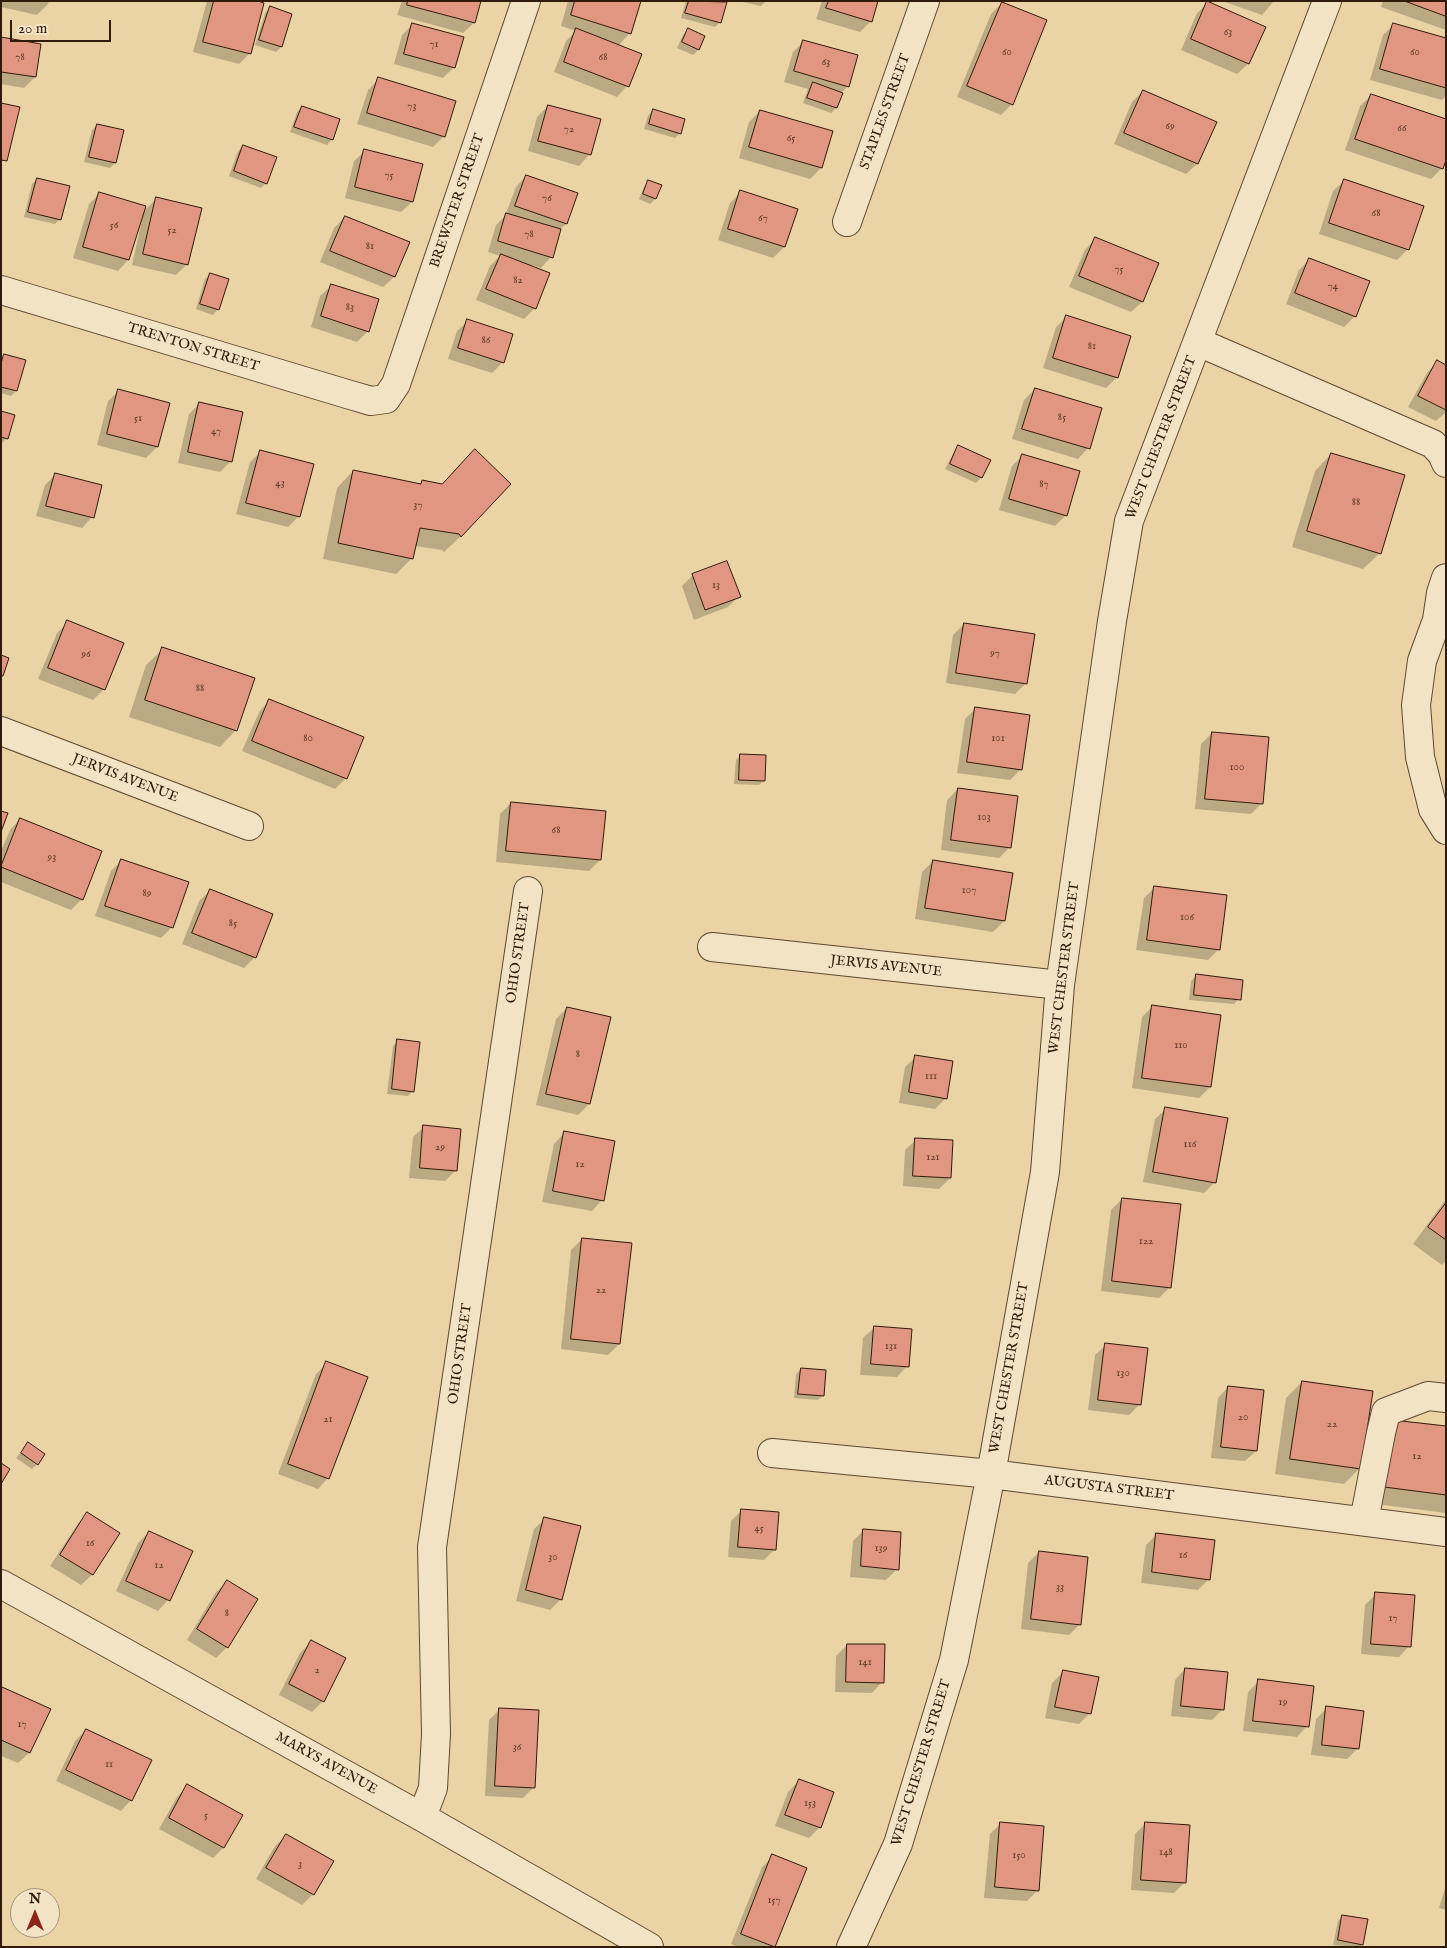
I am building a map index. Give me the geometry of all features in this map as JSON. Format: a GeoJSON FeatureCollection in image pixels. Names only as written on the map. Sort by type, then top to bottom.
{"type":"FeatureCollection","features":[{"type":"Feature","properties":{"kind":"street","name":"BREWSTER STREET"},"geometry":{"type":"LineString","coordinates":[[386,399],[396,384],[526,1]]}},
{"type":"Feature","properties":{"kind":"street","name":"STAPLES STREET"},"geometry":{"type":"LineString","coordinates":[[847,222],[926,1]]}},
{"type":"Feature","properties":{"kind":"street","name":"WEST CHESTER STREET"},"geometry":{"type":"LineString","coordinates":[[851,1947],[898,1844],[954,1660],[991,1474],[1045,1172],[1060,985],[1112,621],[1129,521],[1327,1]]}},
{"type":"Feature","properties":{"kind":"street","name":"TRENTON STREET"},"geometry":{"type":"LineString","coordinates":[[1,290],[347,394],[371,400],[386,399]]}},
{"type":"Feature","properties":{"kind":"street"},"geometry":{"type":"LineString","coordinates":[[1198,342],[1433,444],[1442,454],[1446,463]]}},
{"type":"Feature","properties":{"kind":"street"},"geometry":{"type":"LineString","coordinates":[[1446,578],[1441,593],[1437,620],[1422,661],[1416,705],[1420,757],[1433,809],[1446,830]]}},
{"type":"Feature","properties":{"kind":"street","name":"JERVIS AVENUE"},"geometry":{"type":"LineString","coordinates":[[1,731],[249,826]]}},
{"type":"Feature","properties":{"kind":"street","name":"OHIO STREET"},"geometry":{"type":"LineString","coordinates":[[422,1817],[433,1788],[436,1734],[432,1547],[528,891]]}},
{"type":"Feature","properties":{"kind":"street","name":"JERVIS AVENUE"},"geometry":{"type":"LineString","coordinates":[[712,947],[1060,985]]}},
{"type":"Feature","properties":{"kind":"street"},"geometry":{"type":"LineString","coordinates":[[1364,1521],[1386,1412],[1428,1396],[1446,1398]]}},
{"type":"Feature","properties":{"kind":"street","name":"AUGUSTA STREET"},"geometry":{"type":"LineString","coordinates":[[772,1453],[991,1474],[1446,1532]]}},
{"type":"Feature","properties":{"kind":"street","name":"MARYS AVENUE"},"geometry":{"type":"LineString","coordinates":[[1,1584],[422,1817],[649,1947]]}},
{"type":"Feature","properties":{"kind":"building"},"geometry":{"type":"Polygon","coordinates":[[[214,1],[258,1],[264,3],[251,54],[203,42],[214,1]]]}},
{"type":"Feature","properties":{"kind":"building"},"geometry":{"type":"Polygon","coordinates":[[[408,1],[481,1],[475,23],[407,5],[408,1]]]}},
{"type":"Feature","properties":{"kind":"building"},"geometry":{"type":"Polygon","coordinates":[[[575,1],[641,1],[631,34],[571,15],[575,1]]]}},
{"type":"Feature","properties":{"kind":"building"},"geometry":{"type":"Polygon","coordinates":[[[689,1],[727,2],[721,23],[685,13],[689,1]]]}},
{"type":"Feature","properties":{"kind":"building"},"geometry":{"type":"Polygon","coordinates":[[[829,1],[878,1],[872,22],[826,8],[829,1]]]}},
{"type":"Feature","properties":{"kind":"building"},"geometry":{"type":"Polygon","coordinates":[[[1207,1],[1266,27],[1249,64],[1191,39],[1207,1]]]}},
{"type":"Feature","properties":{"kind":"building"},"geometry":{"type":"Polygon","coordinates":[[[1405,1],[1446,1],[1446,16],[1405,1]]]}},
{"type":"Feature","properties":{"kind":"building"},"geometry":{"type":"Polygon","coordinates":[[[1002,2],[1047,20],[1013,105],[967,86],[1002,2]]]}},
{"type":"Feature","properties":{"kind":"building"},"geometry":{"type":"Polygon","coordinates":[[[270,6],[292,14],[282,47],[259,40],[270,6]]]}},
{"type":"Feature","properties":{"kind":"building"},"geometry":{"type":"Polygon","coordinates":[[[412,23],[464,37],[455,68],[404,54],[412,23]]]}},
{"type":"Feature","properties":{"kind":"building"},"geometry":{"type":"Polygon","coordinates":[[[1393,23],[1446,38],[1446,88],[1380,69],[1393,23]]]}},
{"type":"Feature","properties":{"kind":"building"},"geometry":{"type":"Polygon","coordinates":[[[576,28],[642,54],[629,87],[564,62],[576,28]]]}},
{"type":"Feature","properties":{"kind":"building"},"geometry":{"type":"Polygon","coordinates":[[[688,28],[705,36],[699,50],[682,42],[688,28]]]}},
{"type":"Feature","properties":{"kind":"building"},"geometry":{"type":"Polygon","coordinates":[[[1,37],[41,44],[36,77],[1,72],[1,37]]]}},
{"type":"Feature","properties":{"kind":"building"},"geometry":{"type":"Polygon","coordinates":[[[803,40],[858,55],[849,87],[794,71],[803,40]]]}},
{"type":"Feature","properties":{"kind":"building"},"geometry":{"type":"Polygon","coordinates":[[[378,77],[456,101],[445,137],[367,113],[378,77]]]}},
{"type":"Feature","properties":{"kind":"building"},"geometry":{"type":"Polygon","coordinates":[[[813,82],[843,93],[837,108],[807,98],[813,82]]]}},
{"type":"Feature","properties":{"kind":"building"},"geometry":{"type":"Polygon","coordinates":[[[1143,90],[1217,122],[1198,164],[1124,133],[1143,90]]]}},
{"type":"Feature","properties":{"kind":"building"},"geometry":{"type":"Polygon","coordinates":[[[1371,94],[1446,119],[1446,160],[1443,169],[1355,139],[1371,94]]]}},
{"type":"Feature","properties":{"kind":"building"},"geometry":{"type":"Polygon","coordinates":[[[1,103],[20,107],[7,161],[1,160],[1,103]]]}},
{"type":"Feature","properties":{"kind":"building"},"geometry":{"type":"Polygon","coordinates":[[[548,105],[601,119],[591,155],[538,141],[548,105]]]}},
{"type":"Feature","properties":{"kind":"building"},"geometry":{"type":"Polygon","coordinates":[[[302,106],[340,119],[333,140],[294,127],[302,106]]]}},
{"type":"Feature","properties":{"kind":"building"},"geometry":{"type":"Polygon","coordinates":[[[653,109],[685,119],[681,134],[649,124],[653,109]]]}},
{"type":"Feature","properties":{"kind":"building"},"geometry":{"type":"Polygon","coordinates":[[[760,110],[833,131],[822,168],[749,147],[760,110]]]}},
{"type":"Feature","properties":{"kind":"building"},"geometry":{"type":"Polygon","coordinates":[[[97,124],[124,130],[116,163],[89,157],[97,124]]]}},
{"type":"Feature","properties":{"kind":"building"},"geometry":{"type":"Polygon","coordinates":[[[243,145],[277,157],[267,184],[234,171],[243,145]]]}},
{"type":"Feature","properties":{"kind":"building"},"geometry":{"type":"Polygon","coordinates":[[[364,149],[423,164],[413,202],[355,187],[364,149]]]}},
{"type":"Feature","properties":{"kind":"building"},"geometry":{"type":"Polygon","coordinates":[[[526,175],[578,193],[567,224],[515,206],[526,175]]]}},
{"type":"Feature","properties":{"kind":"building"},"geometry":{"type":"Polygon","coordinates":[[[37,178],[70,186],[61,220],[28,212],[37,178]]]}},
{"type":"Feature","properties":{"kind":"building"},"geometry":{"type":"Polygon","coordinates":[[[1344,179],[1424,206],[1409,250],[1329,223],[1344,179]]]}},
{"type":"Feature","properties":{"kind":"building"},"geometry":{"type":"Polygon","coordinates":[[[648,180],[662,185],[656,199],[643,194],[648,180]]]}},
{"type":"Feature","properties":{"kind":"building"},"geometry":{"type":"Polygon","coordinates":[[[740,190],[798,209],[785,247],[728,229],[740,190]]]}},
{"type":"Feature","properties":{"kind":"building"},"geometry":{"type":"Polygon","coordinates":[[[99,192],[146,206],[129,260],[83,247],[99,192]]]}},
{"type":"Feature","properties":{"kind":"building"},"geometry":{"type":"Polygon","coordinates":[[[156,197],[202,208],[188,265],[143,254],[156,197]]]}},
{"type":"Feature","properties":{"kind":"building"},"geometry":{"type":"Polygon","coordinates":[[[506,213],[561,229],[553,258],[498,241],[506,213]]]}},
{"type":"Feature","properties":{"kind":"building"},"geometry":{"type":"Polygon","coordinates":[[[345,216],[410,242],[395,277],[330,251],[345,216]]]}},
{"type":"Feature","properties":{"kind":"building"},"geometry":{"type":"Polygon","coordinates":[[[1095,237],[1159,263],[1143,302],[1079,276],[1095,237]]]}},
{"type":"Feature","properties":{"kind":"building"},"geometry":{"type":"Polygon","coordinates":[[[501,254],[550,273],[536,309],[486,289],[501,254]]]}},
{"type":"Feature","properties":{"kind":"building"},"geometry":{"type":"Polygon","coordinates":[[[1309,258],[1370,281],[1356,317],[1295,293],[1309,258]]]}},
{"type":"Feature","properties":{"kind":"building"},"geometry":{"type":"Polygon","coordinates":[[[210,273],[229,279],[219,310],[200,304],[210,273]]]}},
{"type":"Feature","properties":{"kind":"building"},"geometry":{"type":"Polygon","coordinates":[[[331,284],[379,299],[369,332],[321,316],[331,284]]]}},
{"type":"Feature","properties":{"kind":"building"},"geometry":{"type":"Polygon","coordinates":[[[1066,315],[1131,336],[1118,378],[1053,358],[1066,315]]]}},
{"type":"Feature","properties":{"kind":"building"},"geometry":{"type":"Polygon","coordinates":[[[467,319],[513,334],[504,363],[458,348],[467,319]]]}},
{"type":"Feature","properties":{"kind":"building"},"geometry":{"type":"Polygon","coordinates":[[[4,354],[26,360],[17,391],[1,387],[1,364],[4,354]]]}},
{"type":"Feature","properties":{"kind":"building"},"geometry":{"type":"Polygon","coordinates":[[[1437,360],[1446,365],[1446,410],[1418,396],[1437,360]]]}},
{"type":"Feature","properties":{"kind":"building"},"geometry":{"type":"Polygon","coordinates":[[[1035,388],[1102,408],[1090,449],[1022,429],[1035,388]]]}},
{"type":"Feature","properties":{"kind":"building"},"geometry":{"type":"Polygon","coordinates":[[[118,389],[170,403],[158,447],[107,434],[118,389]]]}},
{"type":"Feature","properties":{"kind":"building"},"geometry":{"type":"Polygon","coordinates":[[[199,402],[243,412],[232,462],[188,452],[199,402]]]}},
{"type":"Feature","properties":{"kind":"building"},"geometry":{"type":"Polygon","coordinates":[[[1,411],[15,415],[8,439],[1,437],[1,411]]]}},
{"type":"Feature","properties":{"kind":"building"},"geometry":{"type":"Polygon","coordinates":[[[958,445],[991,460],[982,478],[950,464],[958,445]]]}},
{"type":"Feature","properties":{"kind":"building"},"geometry":{"type":"Polygon","coordinates":[[[475,449],[511,484],[461,537],[459,534],[420,528],[413,559],[338,543],[353,470],[421,484],[422,480],[442,484],[475,449]]]}},
{"type":"Feature","properties":{"kind":"building"},"geometry":{"type":"Polygon","coordinates":[[[260,450],[314,464],[300,517],[246,503],[260,450]]]}},
{"type":"Feature","properties":{"kind":"building"},"geometry":{"type":"Polygon","coordinates":[[[1331,453],[1405,475],[1381,554],[1307,531],[1331,453]]]}},
{"type":"Feature","properties":{"kind":"building"},"geometry":{"type":"Polygon","coordinates":[[[1022,454],[1080,471],[1067,516],[1009,499],[1022,454]]]}},
{"type":"Feature","properties":{"kind":"building"},"geometry":{"type":"Polygon","coordinates":[[[55,473],[102,485],[94,518],[46,506],[55,473]]]}},
{"type":"Feature","properties":{"kind":"building"},"geometry":{"type":"Polygon","coordinates":[[[727,561],[741,597],[705,610],[692,574],[727,561]]]}},
{"type":"Feature","properties":{"kind":"building"},"geometry":{"type":"Polygon","coordinates":[[[67,620],[124,643],[105,690],[48,668],[67,620]]]}},
{"type":"Feature","properties":{"kind":"building"},"geometry":{"type":"Polygon","coordinates":[[[964,623],[1035,634],[1027,684],[956,673],[964,623]]]}},
{"type":"Feature","properties":{"kind":"building"},"geometry":{"type":"Polygon","coordinates":[[[162,647],[255,678],[237,731],[145,700],[162,647]]]}},
{"type":"Feature","properties":{"kind":"building"},"geometry":{"type":"Polygon","coordinates":[[[1,655],[9,658],[3,676],[1,676],[1,655]]]}},
{"type":"Feature","properties":{"kind":"building"},"geometry":{"type":"Polygon","coordinates":[[[269,699],[364,737],[347,779],[252,741],[269,699]]]}},
{"type":"Feature","properties":{"kind":"building"},"geometry":{"type":"Polygon","coordinates":[[[975,707],[1030,715],[1022,770],[967,762],[975,707]]]}},
{"type":"Feature","properties":{"kind":"building"},"geometry":{"type":"Polygon","coordinates":[[[1212,732],[1269,737],[1263,804],[1205,799],[1212,732]]]}},
{"type":"Feature","properties":{"kind":"building"},"geometry":{"type":"Polygon","coordinates":[[[740,754],[766,755],[765,781],[739,780],[740,754]]]}},
{"type":"Feature","properties":{"kind":"building"},"geometry":{"type":"Polygon","coordinates":[[[958,788],[1018,796],[1011,848],[951,840],[958,788]]]}},
{"type":"Feature","properties":{"kind":"building"},"geometry":{"type":"Polygon","coordinates":[[[511,802],[606,811],[601,860],[506,851],[511,802]]]}},
{"type":"Feature","properties":{"kind":"building"},"geometry":{"type":"Polygon","coordinates":[[[1,811],[8,813],[1,832],[1,811]]]}},
{"type":"Feature","properties":{"kind":"building"},"geometry":{"type":"Polygon","coordinates":[[[20,818],[102,851],[83,900],[1,867],[20,818]]]}},
{"type":"Feature","properties":{"kind":"building"},"geometry":{"type":"Polygon","coordinates":[[[121,859],[189,882],[173,928],[105,906],[121,859]]]}},
{"type":"Feature","properties":{"kind":"building"},"geometry":{"type":"Polygon","coordinates":[[[933,860],[1013,873],[1005,921],[925,908],[933,860]]]}},
{"type":"Feature","properties":{"kind":"building"},"geometry":{"type":"Polygon","coordinates":[[[1154,886],[1227,895],[1220,950],[1147,940],[1154,886]]]}},
{"type":"Feature","properties":{"kind":"building"},"geometry":{"type":"Polygon","coordinates":[[[210,889],[273,914],[256,958],[192,933],[210,889]]]}},
{"type":"Feature","properties":{"kind":"building"},"geometry":{"type":"Polygon","coordinates":[[[1196,974],[1243,980],[1241,1000],[1194,995],[1196,974]]]}},
{"type":"Feature","properties":{"kind":"building"},"geometry":{"type":"Polygon","coordinates":[[[1152,1005],[1221,1015],[1211,1087],[1142,1078],[1152,1005]]]}},
{"type":"Feature","properties":{"kind":"building"},"geometry":{"type":"Polygon","coordinates":[[[567,1007],[611,1017],[590,1104],[546,1094],[567,1007]]]}},
{"type":"Feature","properties":{"kind":"building"},"geometry":{"type":"Polygon","coordinates":[[[397,1039],[420,1042],[414,1092],[392,1089],[397,1039]]]}},
{"type":"Feature","properties":{"kind":"building"},"geometry":{"type":"Polygon","coordinates":[[[915,1055],[953,1061],[947,1099],[909,1092],[915,1055]]]}},
{"type":"Feature","properties":{"kind":"building"},"geometry":{"type":"Polygon","coordinates":[[[1165,1107],[1228,1118],[1216,1183],[1153,1172],[1165,1107]]]}},
{"type":"Feature","properties":{"kind":"building"},"geometry":{"type":"Polygon","coordinates":[[[423,1125],[461,1129],[457,1171],[420,1168],[423,1125]]]}},
{"type":"Feature","properties":{"kind":"building"},"geometry":{"type":"Polygon","coordinates":[[[564,1131],[615,1141],[604,1201],[553,1191],[564,1131]]]}},
{"type":"Feature","properties":{"kind":"building"},"geometry":{"type":"Polygon","coordinates":[[[915,1138],[953,1140],[951,1178],[913,1176],[915,1138]]]}},
{"type":"Feature","properties":{"kind":"building"},"geometry":{"type":"Polygon","coordinates":[[[1122,1198],[1181,1204],[1171,1288],[1112,1281],[1122,1198]]]}},
{"type":"Feature","properties":{"kind":"building"},"geometry":{"type":"Polygon","coordinates":[[[1446,1203],[1446,1240],[1428,1227],[1446,1203]]]}},
{"type":"Feature","properties":{"kind":"building"},"geometry":{"type":"Polygon","coordinates":[[[582,1238],[632,1243],[620,1344],[571,1339],[582,1238]]]}},
{"type":"Feature","properties":{"kind":"building"},"geometry":{"type":"Polygon","coordinates":[[[874,1326],[912,1329],[909,1367],[871,1364],[874,1326]]]}},
{"type":"Feature","properties":{"kind":"building"},"geometry":{"type":"Polygon","coordinates":[[[1105,1343],[1148,1348],[1141,1405],[1098,1400],[1105,1343]]]}},
{"type":"Feature","properties":{"kind":"building"},"geometry":{"type":"Polygon","coordinates":[[[326,1361],[368,1377],[329,1479],[288,1464],[326,1361]]]}},
{"type":"Feature","properties":{"kind":"building"},"geometry":{"type":"Polygon","coordinates":[[[801,1368],[826,1370],[824,1396],[798,1394],[801,1368]]]}},
{"type":"Feature","properties":{"kind":"building"},"geometry":{"type":"Polygon","coordinates":[[[1302,1381],[1373,1391],[1361,1469],[1290,1459],[1302,1381]]]}},
{"type":"Feature","properties":{"kind":"building"},"geometry":{"type":"Polygon","coordinates":[[[1228,1386],[1264,1390],[1257,1451],[1221,1447],[1228,1386]]]}},
{"type":"Feature","properties":{"kind":"building"},"geometry":{"type":"Polygon","coordinates":[[[1393,1420],[1446,1426],[1446,1495],[1384,1487],[1393,1420]]]}},
{"type":"Feature","properties":{"kind":"building"},"geometry":{"type":"Polygon","coordinates":[[[28,1442],[45,1454],[38,1465],[21,1453],[28,1442]]]}},
{"type":"Feature","properties":{"kind":"building"},"geometry":{"type":"Polygon","coordinates":[[[1,1463],[10,1469],[1,1484],[1,1463]]]}},
{"type":"Feature","properties":{"kind":"building"},"geometry":{"type":"Polygon","coordinates":[[[741,1509],[779,1512],[776,1550],[738,1547],[741,1509]]]}},
{"type":"Feature","properties":{"kind":"building"},"geometry":{"type":"Polygon","coordinates":[[[87,1512],[120,1533],[93,1575],[60,1555],[87,1512]]]}},
{"type":"Feature","properties":{"kind":"building"},"geometry":{"type":"Polygon","coordinates":[[[544,1517],[581,1526],[562,1600],[526,1590],[544,1517]]]}},
{"type":"Feature","properties":{"kind":"building"},"geometry":{"type":"Polygon","coordinates":[[[863,1529],[901,1532],[899,1570],[861,1566],[863,1529]]]}},
{"type":"Feature","properties":{"kind":"building"},"geometry":{"type":"Polygon","coordinates":[[[149,1531],[193,1551],[170,1601],[126,1581],[149,1531]]]}},
{"type":"Feature","properties":{"kind":"building"},"geometry":{"type":"Polygon","coordinates":[[[1156,1533],[1215,1540],[1210,1580],[1152,1572],[1156,1533]]]}},
{"type":"Feature","properties":{"kind":"building"},"geometry":{"type":"Polygon","coordinates":[[[1039,1551],[1088,1557],[1081,1625],[1031,1619],[1039,1551]]]}},
{"type":"Feature","properties":{"kind":"building"},"geometry":{"type":"Polygon","coordinates":[[[227,1580],[258,1599],[228,1648],[197,1629],[227,1580]]]}},
{"type":"Feature","properties":{"kind":"building"},"geometry":{"type":"Polygon","coordinates":[[[1375,1592],[1415,1595],[1411,1647],[1371,1644],[1375,1592]]]}},
{"type":"Feature","properties":{"kind":"building"},"geometry":{"type":"Polygon","coordinates":[[[311,1640],[346,1658],[324,1702],[289,1684],[311,1640]]]}},
{"type":"Feature","properties":{"kind":"building"},"geometry":{"type":"Polygon","coordinates":[[[847,1644],[885,1644],[884,1683],[846,1682],[847,1644]]]}},
{"type":"Feature","properties":{"kind":"building"},"geometry":{"type":"Polygon","coordinates":[[[1185,1668],[1228,1672],[1224,1710],[1181,1706],[1185,1668]]]}},
{"type":"Feature","properties":{"kind":"building"},"geometry":{"type":"Polygon","coordinates":[[[1063,1670],[1099,1677],[1091,1714],[1055,1707],[1063,1670]]]}},
{"type":"Feature","properties":{"kind":"building"},"geometry":{"type":"Polygon","coordinates":[[[1258,1679],[1314,1686],[1309,1727],[1253,1721],[1258,1679]]]}},
{"type":"Feature","properties":{"kind":"building"},"geometry":{"type":"Polygon","coordinates":[[[2,1687],[51,1709],[30,1753],[1,1740],[2,1687]]]}},
{"type":"Feature","properties":{"kind":"building"},"geometry":{"type":"Polygon","coordinates":[[[1326,1706],[1364,1711],[1359,1749],[1322,1745],[1326,1706]]]}},
{"type":"Feature","properties":{"kind":"building"},"geometry":{"type":"Polygon","coordinates":[[[499,1708],[539,1710],[535,1788],[495,1786],[499,1708]]]}},
{"type":"Feature","properties":{"kind":"building"},"geometry":{"type":"Polygon","coordinates":[[[86,1729],[152,1760],[132,1801],[66,1770],[86,1729]]]}},
{"type":"Feature","properties":{"kind":"building"},"geometry":{"type":"Polygon","coordinates":[[[799,1779],[834,1792],[821,1828],[785,1815],[799,1779]]]}},
{"type":"Feature","properties":{"kind":"building"},"geometry":{"type":"Polygon","coordinates":[[[187,1784],[243,1815],[224,1848],[169,1818],[187,1784]]]}},
{"type":"Feature","properties":{"kind":"building"},"geometry":{"type":"Polygon","coordinates":[[[1000,1822],[1044,1826],[1039,1891],[995,1887],[1000,1822]]]}},
{"type":"Feature","properties":{"kind":"building"},"geometry":{"type":"Polygon","coordinates":[[[1145,1822],[1190,1825],[1186,1883],[1141,1880],[1145,1822]]]}},
{"type":"Feature","properties":{"kind":"building"},"geometry":{"type":"Polygon","coordinates":[[[286,1834],[334,1861],[314,1895],[266,1868],[286,1834]]]}},
{"type":"Feature","properties":{"kind":"building"},"geometry":{"type":"Polygon","coordinates":[[[772,1854],[807,1868],[775,1947],[741,1934],[772,1854]]]}},
{"type":"Feature","properties":{"kind":"building"},"geometry":{"type":"Polygon","coordinates":[[[1342,1915],[1368,1919],[1363,1945],[1338,1940],[1342,1915]]]}}]}
